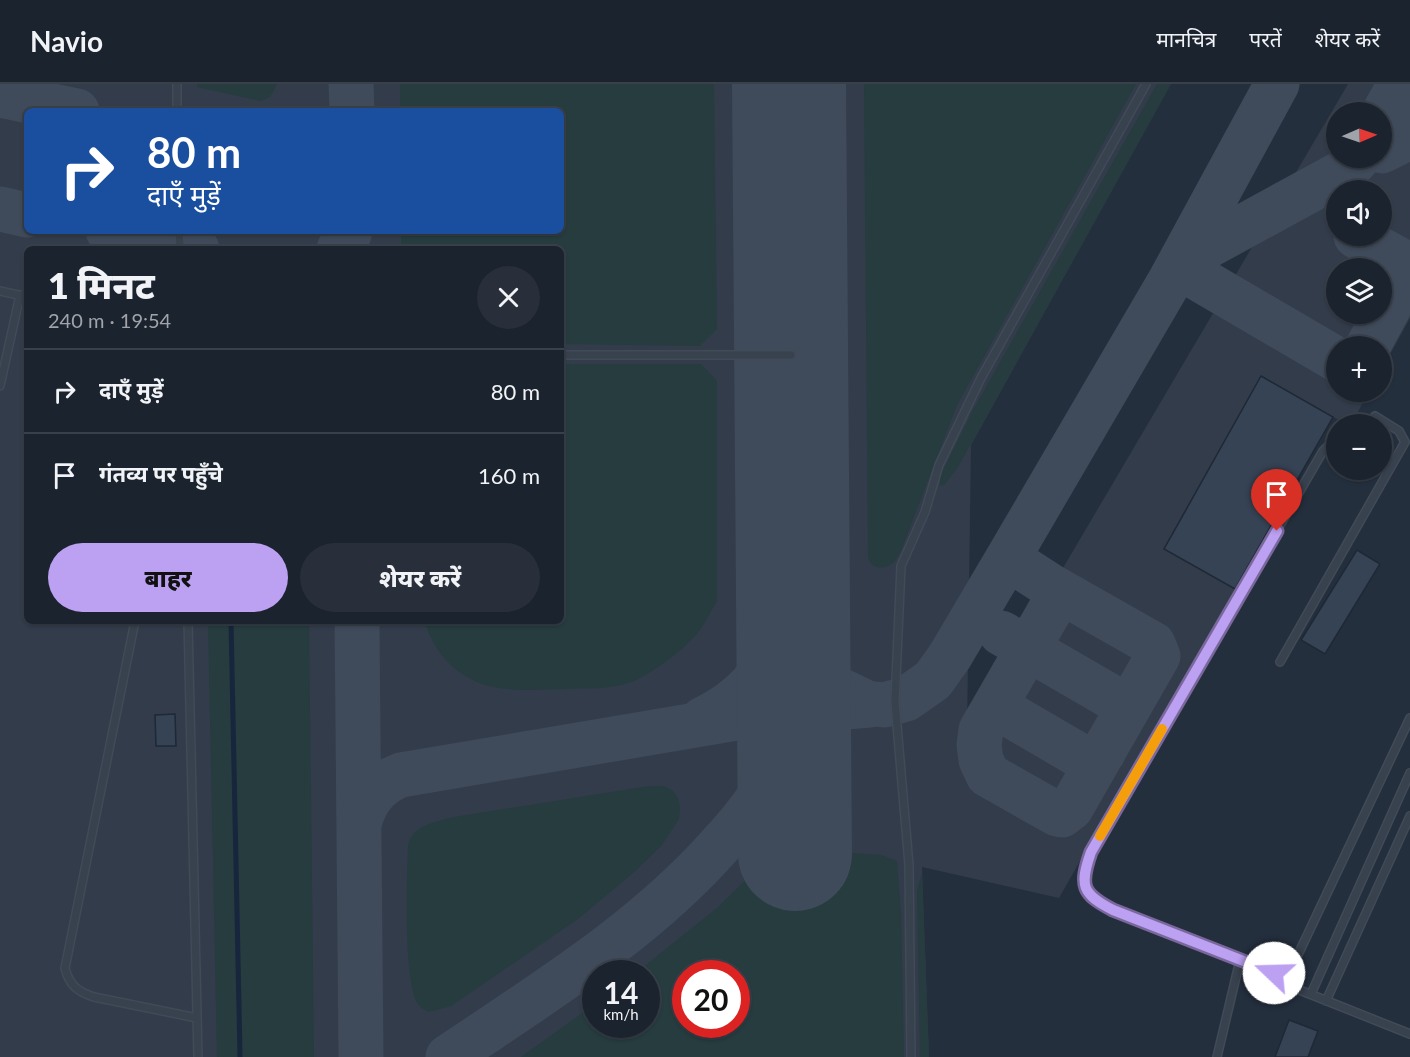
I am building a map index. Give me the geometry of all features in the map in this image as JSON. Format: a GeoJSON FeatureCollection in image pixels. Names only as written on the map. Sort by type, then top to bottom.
{"type":"FeatureCollection","features":[{"type":"Feature","properties":{"kind":"lane"},"geometry":{"type":"LineString","coordinates":[[177,84],[177,108]]}},
{"type":"Feature","properties":{"kind":"lane"},"geometry":{"type":"LineString","coordinates":[[911,1057],[909,865],[895,702],[901,566],[925,512],[939,465],[981,378],[1146,84]]}},
{"type":"Feature","properties":{"kind":"lane"},"geometry":{"type":"LineString","coordinates":[[0,291],[23,296],[0,386]]}},
{"type":"Feature","properties":{"kind":"lane"},"geometry":{"type":"LineString","coordinates":[[564,355],[792,355]]}},
{"type":"Feature","properties":{"kind":"lane"},"geometry":{"type":"LineString","coordinates":[[1392,427],[1399,431],[1405,442],[1392,465]]}},
{"type":"Feature","properties":{"kind":"lane"},"geometry":{"type":"LineString","coordinates":[[1292,980],[1113,910],[1093,900],[1085,887],[1085,868],[1091,852],[1326,448]]}},
{"type":"Feature","properties":{"kind":"lane"},"geometry":{"type":"LineString","coordinates":[[1280,662],[1383,480]]}},
{"type":"Feature","properties":{"kind":"lane"},"geometry":{"type":"LineString","coordinates":[[134,624],[65,968],[67,979],[83,993],[94,998],[197,1018]]}},
{"type":"Feature","properties":{"kind":"lane"},"geometry":{"type":"LineString","coordinates":[[188,624],[198,1057]]}},
{"type":"Feature","properties":{"kind":"lane"},"geometry":{"type":"LineString","coordinates":[[1410,718],[1295,962],[1292,980],[1297,989],[1410,1034]]}},
{"type":"Feature","properties":{"kind":"lane"},"geometry":{"type":"LineString","coordinates":[[1311,994],[1410,773]]}},
{"type":"Feature","properties":{"kind":"lane"},"geometry":{"type":"LineString","coordinates":[[1326,1001],[1410,816]]}},
{"type":"Feature","properties":{"kind":"lane"},"geometry":{"type":"LineString","coordinates":[[1217,1057],[1240,960]]}},
{"type":"Feature","properties":{"kind":"shaded area"},"geometry":{"type":"Polygon","coordinates":[[[0,84],[1171,84],[971,445],[967,731],[1326,121],[1326,168],[1392,168],[1392,102],[1337,102],[1348,84],[1410,84],[1410,318],[1392,351],[1392,336],[1326,336],[1326,402],[1363,402],[1357,414],[1328,414],[1261,377],[1164,548],[1235,589],[1059,898],[922,867],[929,1057],[0,1057],[0,84]]]}},
{"type":"Feature","properties":{"kind":"green space"},"geometry":{"type":"Polygon","coordinates":[[[197,84],[277,84],[270,97],[261,101],[197,87],[197,84]]]}},
{"type":"Feature","properties":{"kind":"green space"},"geometry":{"type":"Polygon","coordinates":[[[400,84],[714,84],[717,329],[700,346],[564,344],[564,246],[401,246],[401,234],[564,234],[564,108],[400,108],[400,84]]]}},
{"type":"Feature","properties":{"kind":"green space"},"geometry":{"type":"Polygon","coordinates":[[[864,84],[1136,84],[957,405],[902,548],[894,562],[882,568],[872,564],[868,557],[864,84]]]}},
{"type":"Feature","properties":{"kind":"green space"},"geometry":{"type":"Polygon","coordinates":[[[1157,84],[1171,84],[958,467],[944,485],[940,486],[943,470],[972,412],[1157,84]]]}},
{"type":"Feature","properties":{"kind":"green space"},"geometry":{"type":"Polygon","coordinates":[[[564,364],[701,364],[717,381],[717,601],[703,625],[682,649],[636,680],[610,687],[502,689],[482,684],[460,672],[442,655],[426,624],[564,624],[564,364]]]}},
{"type":"Feature","properties":{"kind":"green space"},"geometry":{"type":"Polygon","coordinates":[[[208,624],[309,624],[314,1057],[217,1057],[208,624]]]}},
{"type":"Feature","properties":{"kind":"green space"},"geometry":{"type":"Polygon","coordinates":[[[649,786],[663,786],[672,790],[678,798],[679,819],[661,846],[632,874],[578,919],[451,1006],[429,1012],[418,1004],[413,992],[408,952],[407,881],[408,847],[410,840],[419,829],[454,817],[649,786]]]}},
{"type":"Feature","properties":{"kind":"green space"},"geometry":{"type":"Polygon","coordinates":[[[852,853],[881,855],[897,861],[901,914],[904,1057],[521,1057],[582,1013],[582,1038],[660,1038],[660,960],[652,960],[717,908],[752,874],[753,855],[852,853]]]}},
{"type":"Feature","properties":{"kind":"green space"},"geometry":{"type":"Polygon","coordinates":[[[922,873],[929,1057],[920,1057],[917,891],[922,873]]]}},
{"type":"Feature","properties":{"kind":"building"},"geometry":{"type":"Polygon","coordinates":[[[1261,376],[1328,414],[1326,429],[1235,589],[1164,549],[1261,376]]]}},
{"type":"Feature","properties":{"kind":"building"},"geometry":{"type":"Polygon","coordinates":[[[1357,550],[1380,564],[1325,654],[1301,640],[1357,550]]]}},
{"type":"Feature","properties":{"kind":"building"},"geometry":{"type":"Polygon","coordinates":[[[175,714],[176,746],[156,746],[155,715],[175,714]]]}},
{"type":"Feature","properties":{"kind":"building"},"geometry":{"type":"Polygon","coordinates":[[[1289,1020],[1318,1031],[1308,1057],[1275,1057],[1289,1020]]]}},
{"type":"Feature","properties":{"kind":"waterway"},"geometry":{"type":"LineString","coordinates":[[231,624],[240,1057]]}},
{"type":"Feature","properties":{"kind":"taxiway"},"geometry":{"type":"LineString","coordinates":[[351,84],[352,108]]}},
{"type":"Feature","properties":{"kind":"taxiway"},"geometry":{"type":"LineString","coordinates":[[793,594],[798,634],[805,654],[819,675],[836,688],[867,703],[884,705],[906,699],[933,680],[950,656],[1171,279],[1277,84]]}},
{"type":"Feature","properties":{"kind":"taxiway"},"geometry":{"type":"LineString","coordinates":[[1390,102],[1400,84]]}},
{"type":"Feature","properties":{"kind":"taxiway"},"geometry":{"type":"LineString","coordinates":[[0,95],[63,108]]}},
{"type":"Feature","properties":{"kind":"taxiway"},"geometry":{"type":"LineString","coordinates":[[1392,146],[1410,132]]}},
{"type":"Feature","properties":{"kind":"taxiway"},"geometry":{"type":"LineString","coordinates":[[1179,267],[1193,254],[1349,168]]}},
{"type":"Feature","properties":{"kind":"taxiway"},"geometry":{"type":"LineString","coordinates":[[0,209],[24,214]]}},
{"type":"Feature","properties":{"kind":"taxiway"},"geometry":{"type":"LineString","coordinates":[[123,234],[182,246]]}},
{"type":"Feature","properties":{"kind":"taxiway"},"geometry":{"type":"LineString","coordinates":[[342,246],[349,234]]}},
{"type":"Feature","properties":{"kind":"taxiway"},"geometry":{"type":"LineString","coordinates":[[1373,336],[1408,272],[1405,263],[1374,246]]}},
{"type":"Feature","properties":{"kind":"taxiway"},"geometry":{"type":"LineString","coordinates":[[1171,279],[1189,273],[1326,353]]}},
{"type":"Feature","properties":{"kind":"taxiway"},"geometry":{"type":"LineString","coordinates":[[1012,551],[1014,561],[1018,565],[1153,644],[1158,656],[1071,808],[1062,815],[988,775],[981,760],[979,745],[981,730],[1053,605],[1054,594],[1049,585]]}},
{"type":"Feature","properties":{"kind":"taxiway"},"geometry":{"type":"LineString","coordinates":[[703,719],[737,698],[762,670],[780,637],[790,598]]}},
{"type":"Feature","properties":{"kind":"taxiway"},"geometry":{"type":"LineString","coordinates":[[357,624],[361,1057]]}},
{"type":"Feature","properties":{"kind":"taxiway"},"geometry":{"type":"LineString","coordinates":[[1001,633],[1120,702],[1125,711],[1123,717]]}},
{"type":"Feature","properties":{"kind":"taxiway"},"geometry":{"type":"LineString","coordinates":[[448,1057],[556,984],[625,933],[659,906],[720,845],[751,808],[775,767],[784,737],[793,687]]}},
{"type":"Feature","properties":{"kind":"taxiway"},"geometry":{"type":"LineString","coordinates":[[1002,694],[1000,704],[1006,713],[1082,757],[1094,759],[1103,753]]}},
{"type":"Feature","properties":{"kind":"taxiway"},"geometry":{"type":"LineString","coordinates":[[359,824],[373,794],[385,783],[401,775],[761,714],[870,705]]}},
{"type":"Feature","properties":{"kind":"runway"},"geometry":{"type":"LineString","coordinates":[[789,84],[795,854]]}},
{"type":"Feature","properties":{"kind":"slow traffic"},"geometry":{"type":"LineString","coordinates":[[1100,836],[1162,729]]}},
{"type":"Feature","properties":{"kind":"route"},"geometry":{"type":"LineString","coordinates":[[1274,973],[1093,900],[1085,887],[1085,868],[1091,852],[1277,531]]}}]}
